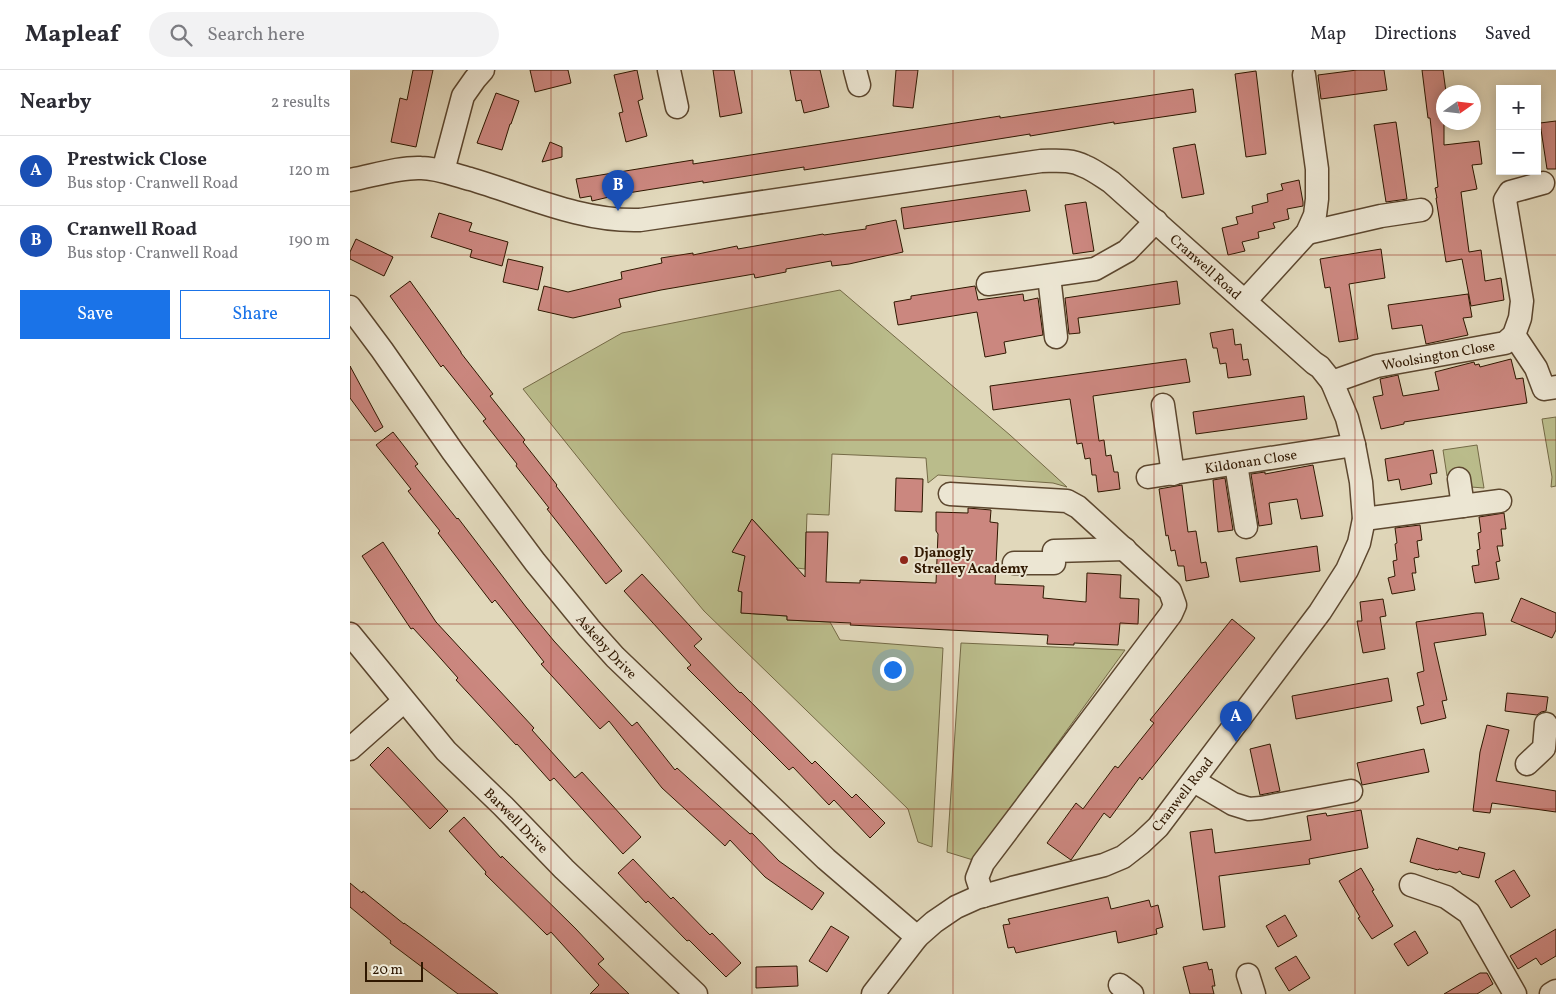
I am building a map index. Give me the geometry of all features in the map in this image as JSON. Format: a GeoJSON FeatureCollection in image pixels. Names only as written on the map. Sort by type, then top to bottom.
{"type":"FeatureCollection","features":[{"type":"Feature","properties":{"kind":"street"},"geometry":{"type":"LineString","coordinates":[[443,171],[463,96],[483,70]]}},
{"type":"Feature","properties":{"kind":"street"},"geometry":{"type":"LineString","coordinates":[[670,70],[677,107]]}},
{"type":"Feature","properties":{"kind":"street"},"geometry":{"type":"LineString","coordinates":[[1245,301],[1307,234],[1315,215],[1317,169],[1304,75]]}},
{"type":"Feature","properties":{"kind":"street","name":"Cranwell Road"},"geometry":{"type":"LineString","coordinates":[[350,180],[404,169],[422,168],[443,171],[579,214],[621,221],[660,217],[1041,161],[1062,160],[1083,165],[1111,182],[1320,367],[1332,382],[1347,418],[1363,495],[1364,519],[1359,543],[1346,570],[1320,612],[1194,781],[1158,827],[1142,844],[1123,857],[1104,865],[983,896],[956,907],[934,922],[917,937],[873,994]]}},
{"type":"Feature","properties":{"kind":"street","name":"Woolsington Close"},"geometry":{"type":"LineString","coordinates":[[1332,382],[1377,366],[1504,343],[1514,335],[1520,318],[1522,301],[1505,200],[1510,192],[1543,183]]}},
{"type":"Feature","properties":{"kind":"street"},"geometry":{"type":"LineString","coordinates":[[1307,234],[1381,216],[1421,210]]}},
{"type":"Feature","properties":{"kind":"street"},"geometry":{"type":"LineString","coordinates":[[988,284],[1095,269],[1127,251],[1156,222]]}},
{"type":"Feature","properties":{"kind":"street"},"geometry":{"type":"LineString","coordinates":[[1049,276],[1056,337]]}},
{"type":"Feature","properties":{"kind":"street","name":"Askeby Drive"},"geometry":{"type":"LineString","coordinates":[[350,308],[529,554],[615,657],[826,859],[917,937]]}},
{"type":"Feature","properties":{"kind":"street"},"geometry":{"type":"LineString","coordinates":[[1514,335],[1536,368],[1544,389],[1556,387]]}},
{"type":"Feature","properties":{"kind":"street"},"geometry":{"type":"LineString","coordinates":[[1163,405],[1173,474]]}},
{"type":"Feature","properties":{"kind":"street","name":"Kildonan Close"},"geometry":{"type":"LineString","coordinates":[[1148,477],[1354,445]]}},
{"type":"Feature","properties":{"kind":"street"},"geometry":{"type":"LineString","coordinates":[[1236,464],[1246,527]]}},
{"type":"Feature","properties":{"kind":"street"},"geometry":{"type":"LineString","coordinates":[[1460,479],[1463,506]]}},
{"type":"Feature","properties":{"kind":"street"},"geometry":{"type":"LineString","coordinates":[[950,494],[1067,501],[1078,507],[1170,591],[1175,605],[1171,614],[983,863],[977,878],[983,896]]}},
{"type":"Feature","properties":{"kind":"street"},"geometry":{"type":"LineString","coordinates":[[1364,519],[1500,501]]}},
{"type":"Feature","properties":{"kind":"street"},"geometry":{"type":"LineString","coordinates":[[1014,563],[1054,563],[1054,552],[1125,549]]}},
{"type":"Feature","properties":{"kind":"street","name":"Barwell Drive"},"geometry":{"type":"LineString","coordinates":[[350,634],[446,751],[564,869],[696,994]]}},
{"type":"Feature","properties":{"kind":"street"},"geometry":{"type":"LineString","coordinates":[[350,749],[404,701]]}},
{"type":"Feature","properties":{"kind":"street"},"geometry":{"type":"LineString","coordinates":[[1527,764],[1550,750],[1546,724]]}},
{"type":"Feature","properties":{"kind":"street"},"geometry":{"type":"LineString","coordinates":[[1194,781],[1233,804],[1249,809],[1261,808],[1337,788]]}},
{"type":"Feature","properties":{"kind":"street"},"geometry":{"type":"LineString","coordinates":[[1411,885],[1446,897],[1469,912],[1515,994]]}},
{"type":"Feature","properties":{"kind":"street"},"geometry":{"type":"LineString","coordinates":[[1551,994],[1556,991]]}},
{"type":"Feature","properties":{"kind":"green space"},"geometry":{"type":"Polygon","coordinates":[[[840,290],[1010,435],[1067,487],[1053,483],[938,475],[928,483],[926,458],[832,454],[829,515],[807,514],[805,569],[797,568],[752,519],[733,552],[751,558],[738,591],[742,592],[741,613],[787,616],[787,620],[830,622],[840,640],[943,648],[932,847],[918,842],[908,809],[704,611],[523,389],[622,333],[840,290]]]}},
{"type":"Feature","properties":{"kind":"green space"},"geometry":{"type":"Polygon","coordinates":[[[1556,417],[1556,486],[1551,487],[1552,477],[1542,419],[1556,417]]]}},
{"type":"Feature","properties":{"kind":"green space"},"geometry":{"type":"Polygon","coordinates":[[[1477,445],[1484,488],[1471,487],[1466,474],[1447,476],[1443,450],[1477,445]]]}},
{"type":"Feature","properties":{"kind":"green space"},"geometry":{"type":"Polygon","coordinates":[[[961,643],[1125,650],[973,860],[947,852],[961,643]]]}},
{"type":"Feature","properties":{"kind":"building"},"geometry":{"type":"Polygon","coordinates":[[[413,70],[433,70],[416,147],[391,142],[400,98],[407,100],[413,70]]]}},
{"type":"Feature","properties":{"kind":"building"},"geometry":{"type":"Polygon","coordinates":[[[530,70],[568,70],[571,83],[535,92],[530,70]]]}},
{"type":"Feature","properties":{"kind":"building"},"geometry":{"type":"Polygon","coordinates":[[[637,70],[643,99],[638,101],[647,136],[626,142],[619,113],[623,112],[614,75],[637,70]]]}},
{"type":"Feature","properties":{"kind":"building"},"geometry":{"type":"Polygon","coordinates":[[[713,70],[734,70],[742,113],[720,117],[713,70]]]}},
{"type":"Feature","properties":{"kind":"building"},"geometry":{"type":"Polygon","coordinates":[[[790,70],[820,70],[829,107],[804,113],[801,100],[796,101],[790,70]]]}},
{"type":"Feature","properties":{"kind":"building"},"geometry":{"type":"Polygon","coordinates":[[[896,70],[918,70],[913,108],[893,106],[896,70]]]}},
{"type":"Feature","properties":{"kind":"building"},"geometry":{"type":"Polygon","coordinates":[[[1357,70],[1384,70],[1387,90],[1321,99],[1318,75],[1357,70]]]}},
{"type":"Feature","properties":{"kind":"building"},"geometry":{"type":"Polygon","coordinates":[[[1422,70],[1443,70],[1445,85],[1436,85],[1436,130],[1444,130],[1444,145],[1479,141],[1482,164],[1472,165],[1477,189],[1461,192],[1469,252],[1481,250],[1485,281],[1501,278],[1504,300],[1471,306],[1462,259],[1446,262],[1436,198],[1435,188],[1438,187],[1430,118],[1428,118],[1422,70]]]}},
{"type":"Feature","properties":{"kind":"building"},"geometry":{"type":"Polygon","coordinates":[[[1256,71],[1266,154],[1246,157],[1235,74],[1256,71]]]}},
{"type":"Feature","properties":{"kind":"building"},"geometry":{"type":"Polygon","coordinates":[[[1193,89],[1196,112],[1114,124],[1114,122],[1030,136],[1030,134],[804,170],[804,167],[703,183],[703,181],[609,196],[592,201],[591,196],[580,198],[576,179],[693,160],[693,164],[1000,116],[1000,118],[1193,89]]]}},
{"type":"Feature","properties":{"kind":"building"},"geometry":{"type":"Polygon","coordinates":[[[496,93],[519,101],[502,150],[477,143],[496,93]]]}},
{"type":"Feature","properties":{"kind":"building"},"geometry":{"type":"Polygon","coordinates":[[[1556,121],[1556,169],[1547,169],[1541,123],[1556,121]]]}},
{"type":"Feature","properties":{"kind":"building"},"geometry":{"type":"Polygon","coordinates":[[[1396,122],[1407,199],[1386,202],[1374,125],[1396,122]]]}},
{"type":"Feature","properties":{"kind":"building"},"geometry":{"type":"Polygon","coordinates":[[[550,142],[562,147],[562,157],[542,162],[550,142]]]}},
{"type":"Feature","properties":{"kind":"building"},"geometry":{"type":"Polygon","coordinates":[[[1195,144],[1204,194],[1182,198],[1173,148],[1195,144]]]}},
{"type":"Feature","properties":{"kind":"building"},"geometry":{"type":"Polygon","coordinates":[[[1299,180],[1303,206],[1287,209],[1289,219],[1273,223],[1275,228],[1258,232],[1259,238],[1242,242],[1245,251],[1228,255],[1222,228],[1238,224],[1236,217],[1253,213],[1252,206],[1268,202],[1267,194],[1283,190],[1281,184],[1299,180]]]}},
{"type":"Feature","properties":{"kind":"building"},"geometry":{"type":"Polygon","coordinates":[[[1026,190],[1030,211],[904,229],[901,208],[1026,190]]]}},
{"type":"Feature","properties":{"kind":"building"},"geometry":{"type":"Polygon","coordinates":[[[1086,202],[1094,251],[1073,254],[1065,205],[1086,202]]]}},
{"type":"Feature","properties":{"kind":"building"},"geometry":{"type":"Polygon","coordinates":[[[439,213],[472,223],[469,231],[508,242],[502,266],[470,257],[472,250],[431,237],[439,213]]]}},
{"type":"Feature","properties":{"kind":"building"},"geometry":{"type":"Polygon","coordinates":[[[896,220],[903,252],[849,264],[832,266],[831,261],[786,269],[786,272],[755,278],[754,274],[661,290],[619,299],[621,307],[573,318],[538,310],[544,286],[568,292],[622,279],[621,272],[662,263],[661,258],[693,253],[693,255],[737,246],[738,249],[823,234],[866,229],[866,226],[896,220]]]}},
{"type":"Feature","properties":{"kind":"building"},"geometry":{"type":"Polygon","coordinates":[[[356,239],[393,257],[384,276],[350,259],[350,252],[356,239]]]}},
{"type":"Feature","properties":{"kind":"building"},"geometry":{"type":"Polygon","coordinates":[[[1381,249],[1385,278],[1349,284],[1358,339],[1339,342],[1330,287],[1325,288],[1320,259],[1381,249]]]}},
{"type":"Feature","properties":{"kind":"building"},"geometry":{"type":"Polygon","coordinates":[[[508,259],[543,267],[538,290],[503,282],[508,259]]]}},
{"type":"Feature","properties":{"kind":"building"},"geometry":{"type":"Polygon","coordinates":[[[410,281],[461,353],[493,394],[490,396],[525,440],[523,442],[622,571],[606,584],[547,509],[549,508],[483,421],[486,419],[443,365],[441,367],[390,296],[410,281]]]}},
{"type":"Feature","properties":{"kind":"building"},"geometry":{"type":"Polygon","coordinates":[[[1177,281],[1180,304],[1078,318],[1080,333],[1069,334],[1065,298],[1177,281]]]}},
{"type":"Feature","properties":{"kind":"building"},"geometry":{"type":"Polygon","coordinates":[[[975,286],[978,300],[1023,294],[1024,301],[1038,298],[1043,335],[1004,342],[1006,353],[985,357],[977,312],[898,325],[894,302],[911,299],[911,296],[975,286]]]}},
{"type":"Feature","properties":{"kind":"building"},"geometry":{"type":"Polygon","coordinates":[[[1468,294],[1472,317],[1463,318],[1468,335],[1426,344],[1422,325],[1392,329],[1388,305],[1468,294]]]}},
{"type":"Feature","properties":{"kind":"building"},"geometry":{"type":"Polygon","coordinates":[[[1233,329],[1235,345],[1241,344],[1243,360],[1248,359],[1251,375],[1228,378],[1226,363],[1220,364],[1217,348],[1213,348],[1210,333],[1233,329]]]}},
{"type":"Feature","properties":{"kind":"building"},"geometry":{"type":"Polygon","coordinates":[[[1186,359],[1190,382],[1093,396],[1099,441],[1104,440],[1106,456],[1111,455],[1114,472],[1118,472],[1120,489],[1098,492],[1096,475],[1092,475],[1090,458],[1085,459],[1082,443],[1077,444],[1070,399],[993,410],[990,386],[1186,359]]]}},
{"type":"Feature","properties":{"kind":"building"},"geometry":{"type":"Polygon","coordinates":[[[1511,359],[1516,379],[1523,378],[1527,403],[1404,422],[1404,424],[1381,429],[1373,397],[1383,395],[1380,379],[1398,375],[1403,396],[1439,390],[1435,372],[1474,362],[1475,365],[1479,364],[1480,367],[1511,359]]]}},
{"type":"Feature","properties":{"kind":"building"},"geometry":{"type":"Polygon","coordinates":[[[350,366],[383,427],[375,432],[350,398],[350,366]]]}},
{"type":"Feature","properties":{"kind":"building"},"geometry":{"type":"Polygon","coordinates":[[[1304,396],[1307,419],[1196,434],[1193,412],[1304,396]]]}},
{"type":"Feature","properties":{"kind":"building"},"geometry":{"type":"Polygon","coordinates":[[[393,432],[418,464],[415,466],[458,518],[526,607],[554,641],[632,726],[637,722],[675,770],[677,768],[750,834],[752,833],[779,861],[824,893],[812,910],[765,877],[730,840],[725,846],[662,788],[609,721],[600,729],[541,664],[544,662],[495,600],[492,603],[438,533],[440,531],[408,491],[411,489],[376,445],[393,432]]]}},
{"type":"Feature","properties":{"kind":"building"},"geometry":{"type":"Polygon","coordinates":[[[1433,450],[1437,473],[1430,474],[1432,484],[1401,490],[1399,479],[1388,481],[1385,459],[1433,450]]]}},
{"type":"Feature","properties":{"kind":"building"},"geometry":{"type":"Polygon","coordinates":[[[1313,465],[1323,516],[1301,519],[1297,499],[1269,503],[1272,524],[1259,526],[1251,474],[1265,472],[1265,474],[1313,465]]]}},
{"type":"Feature","properties":{"kind":"building"},"geometry":{"type":"Polygon","coordinates":[[[896,478],[923,479],[922,512],[895,511],[896,478]]]}},
{"type":"Feature","properties":{"kind":"building"},"geometry":{"type":"Polygon","coordinates":[[[1225,478],[1233,530],[1218,532],[1213,480],[1225,478]]]}},
{"type":"Feature","properties":{"kind":"building"},"geometry":{"type":"Polygon","coordinates":[[[1182,485],[1188,532],[1196,531],[1201,563],[1206,562],[1209,577],[1186,581],[1184,566],[1178,566],[1175,550],[1171,551],[1168,535],[1166,536],[1159,489],[1182,485]]]}},
{"type":"Feature","properties":{"kind":"building"},"geometry":{"type":"Polygon","coordinates":[[[968,508],[991,510],[990,522],[998,523],[995,584],[1044,586],[1043,598],[1086,602],[1087,573],[1121,575],[1120,598],[1139,599],[1138,624],[1120,623],[1118,645],[1074,643],[1074,645],[1047,644],[1048,635],[850,625],[851,623],[787,620],[787,616],[741,613],[742,592],[738,591],[745,556],[732,552],[752,519],[805,577],[806,532],[828,532],[826,582],[860,583],[860,580],[936,583],[938,534],[936,531],[936,512],[968,513],[968,508]]]}},
{"type":"Feature","properties":{"kind":"building"},"geometry":{"type":"Polygon","coordinates":[[[1504,513],[1506,529],[1501,529],[1503,546],[1497,546],[1500,561],[1496,562],[1499,579],[1475,583],[1472,566],[1479,565],[1477,550],[1480,549],[1478,533],[1481,532],[1479,517],[1504,513]]]}},
{"type":"Feature","properties":{"kind":"building"},"geometry":{"type":"Polygon","coordinates":[[[1420,525],[1422,540],[1417,541],[1419,557],[1414,558],[1416,573],[1412,573],[1415,590],[1392,594],[1388,578],[1395,576],[1393,561],[1397,560],[1395,544],[1397,543],[1395,528],[1420,525]]]}},
{"type":"Feature","properties":{"kind":"building"},"geometry":{"type":"Polygon","coordinates":[[[383,542],[436,622],[534,728],[532,730],[575,778],[582,772],[641,837],[623,854],[554,778],[550,781],[516,745],[456,680],[458,678],[434,651],[413,628],[411,629],[362,556],[383,542]]]}},
{"type":"Feature","properties":{"kind":"building"},"geometry":{"type":"Polygon","coordinates":[[[1317,546],[1320,571],[1240,582],[1236,558],[1317,546]]]}},
{"type":"Feature","properties":{"kind":"building"},"geometry":{"type":"Polygon","coordinates":[[[642,574],[702,639],[694,646],[812,764],[815,761],[852,798],[856,794],[885,823],[870,838],[834,800],[829,805],[793,767],[789,770],[687,668],[691,665],[624,591],[642,574]]]}},
{"type":"Feature","properties":{"kind":"building"},"geometry":{"type":"Polygon","coordinates":[[[1521,598],[1556,613],[1556,630],[1552,638],[1511,621],[1521,598]]]}},
{"type":"Feature","properties":{"kind":"building"},"geometry":{"type":"Polygon","coordinates":[[[1383,599],[1386,616],[1380,617],[1385,649],[1363,653],[1357,621],[1362,621],[1360,602],[1383,599]]]}},
{"type":"Feature","properties":{"kind":"building"},"geometry":{"type":"Polygon","coordinates":[[[1483,613],[1486,635],[1434,643],[1447,700],[1442,701],[1446,718],[1421,724],[1417,707],[1424,705],[1417,673],[1424,671],[1416,622],[1483,613]]]}},
{"type":"Feature","properties":{"kind":"building"},"geometry":{"type":"Polygon","coordinates":[[[1232,619],[1255,638],[1142,780],[1140,777],[1110,818],[1104,813],[1071,860],[1047,843],[1076,803],[1083,809],[1115,766],[1118,768],[1154,723],[1150,720],[1232,619]]]}},
{"type":"Feature","properties":{"kind":"building"},"geometry":{"type":"Polygon","coordinates":[[[1388,678],[1392,701],[1296,719],[1292,696],[1388,678]]]}},
{"type":"Feature","properties":{"kind":"building"},"geometry":{"type":"Polygon","coordinates":[[[1507,693],[1548,697],[1546,711],[1537,715],[1505,711],[1507,693]]]}},
{"type":"Feature","properties":{"kind":"building"},"geometry":{"type":"Polygon","coordinates":[[[1487,725],[1509,730],[1496,781],[1556,791],[1556,812],[1492,803],[1490,813],[1473,811],[1480,752],[1487,725]]]}},
{"type":"Feature","properties":{"kind":"building"},"geometry":{"type":"Polygon","coordinates":[[[1270,744],[1280,791],[1260,795],[1250,749],[1270,744]]]}},
{"type":"Feature","properties":{"kind":"building"},"geometry":{"type":"Polygon","coordinates":[[[388,747],[448,811],[430,829],[370,765],[388,747]]]}},
{"type":"Feature","properties":{"kind":"building"},"geometry":{"type":"Polygon","coordinates":[[[1424,749],[1429,772],[1362,785],[1357,763],[1424,749]]]}},
{"type":"Feature","properties":{"kind":"building"},"geometry":{"type":"Polygon","coordinates":[[[1361,810],[1368,848],[1309,859],[1310,864],[1219,876],[1225,927],[1203,930],[1190,832],[1212,829],[1215,853],[1311,840],[1307,816],[1326,813],[1327,816],[1361,810]]]}},
{"type":"Feature","properties":{"kind":"building"},"geometry":{"type":"Polygon","coordinates":[[[464,817],[501,858],[502,856],[604,959],[598,964],[629,994],[590,994],[599,985],[551,932],[547,935],[485,874],[486,872],[449,831],[464,817]]]}},
{"type":"Feature","properties":{"kind":"building"},"geometry":{"type":"Polygon","coordinates":[[[1417,838],[1458,850],[1459,847],[1485,853],[1479,878],[1462,874],[1460,871],[1456,873],[1438,870],[1410,862],[1417,838]]]}},
{"type":"Feature","properties":{"kind":"building"},"geometry":{"type":"Polygon","coordinates":[[[633,859],[671,899],[673,897],[741,963],[726,977],[648,901],[646,903],[618,873],[633,859]]]}},
{"type":"Feature","properties":{"kind":"building"},"geometry":{"type":"Polygon","coordinates":[[[1361,868],[1393,926],[1372,939],[1358,918],[1360,917],[1339,881],[1361,868]]]}},
{"type":"Feature","properties":{"kind":"building"},"geometry":{"type":"Polygon","coordinates":[[[1514,870],[1530,896],[1511,908],[1495,881],[1514,870]]]}},
{"type":"Feature","properties":{"kind":"building"},"geometry":{"type":"Polygon","coordinates":[[[350,883],[498,994],[458,994],[390,943],[391,941],[350,907],[350,883]]]}},
{"type":"Feature","properties":{"kind":"building"},"geometry":{"type":"Polygon","coordinates":[[[1108,897],[1111,909],[1149,900],[1151,907],[1158,905],[1163,927],[1156,929],[1157,934],[1118,943],[1116,931],[1016,953],[1014,947],[1008,948],[1003,925],[1010,924],[1008,919],[1108,897]]]}},
{"type":"Feature","properties":{"kind":"building"},"geometry":{"type":"Polygon","coordinates":[[[1285,915],[1297,936],[1278,947],[1266,926],[1285,915]]]}},
{"type":"Feature","properties":{"kind":"building"},"geometry":{"type":"Polygon","coordinates":[[[831,926],[849,937],[827,972],[809,961],[831,926]]]}},
{"type":"Feature","properties":{"kind":"building"},"geometry":{"type":"Polygon","coordinates":[[[1556,929],[1556,956],[1541,965],[1536,958],[1518,969],[1510,956],[1556,929]]]}},
{"type":"Feature","properties":{"kind":"building"},"geometry":{"type":"Polygon","coordinates":[[[1415,931],[1428,953],[1408,966],[1394,944],[1415,931]]]}},
{"type":"Feature","properties":{"kind":"building"},"geometry":{"type":"Polygon","coordinates":[[[1296,956],[1310,978],[1289,991],[1275,968],[1296,956]]]}},
{"type":"Feature","properties":{"kind":"building"},"geometry":{"type":"Polygon","coordinates":[[[1207,962],[1209,970],[1212,969],[1215,986],[1212,986],[1214,994],[1190,994],[1183,967],[1207,962]]]}},
{"type":"Feature","properties":{"kind":"building"},"geometry":{"type":"Polygon","coordinates":[[[797,966],[798,986],[756,988],[756,967],[797,966]]]}},
{"type":"Feature","properties":{"kind":"building"},"geometry":{"type":"Polygon","coordinates":[[[1480,973],[1487,973],[1493,984],[1477,994],[1444,994],[1480,973]]]}},
{"type":"Feature","properties":{"kind":"place","name":"Cranwell Road"},"geometry":{"type":"Point","coordinates":[618,211]}},
{"type":"Feature","properties":{"kind":"place","name":"Djanogly Strelley Academy"},"geometry":{"type":"Point","coordinates":[904,560]}},
{"type":"Feature","properties":{"kind":"place","name":"Prestwick Close"},"geometry":{"type":"Point","coordinates":[1236,742]}}]}
